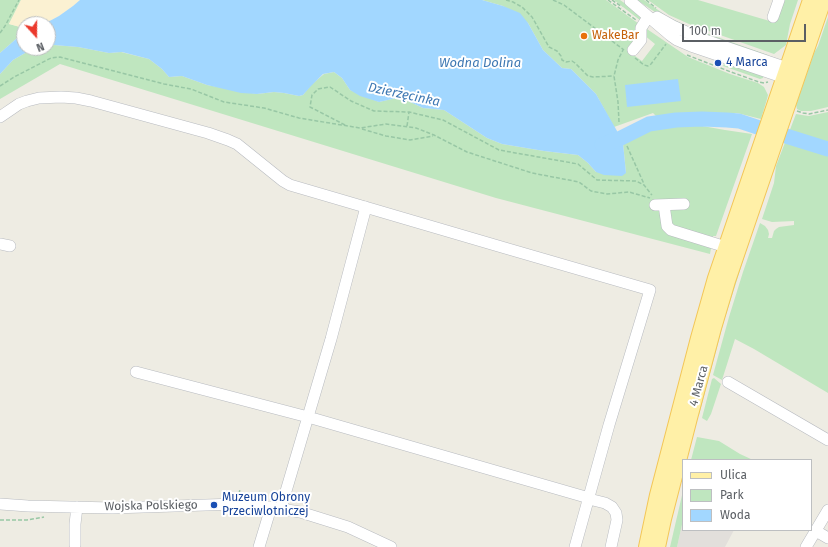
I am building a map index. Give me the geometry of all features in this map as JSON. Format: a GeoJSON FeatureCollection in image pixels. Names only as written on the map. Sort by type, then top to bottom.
{"type":"FeatureCollection","features":[{"type":"Feature","properties":{"kind":"main road","name":"4 Marca"},"geometry":{"type":"LineString","coordinates":[[658,547],[676,472],[720,307],[791,75],[810,0]]}},
{"type":"Feature","properties":{"kind":"main road","name":"4 Marca"},"geometry":{"type":"LineString","coordinates":[[646,547],[657,495],[698,338],[726,247],[791,75],[824,0]]}},
{"type":"Feature","properties":{"kind":"street"},"geometry":{"type":"LineString","coordinates":[[630,0],[643,19],[677,40],[791,75]]}},
{"type":"Feature","properties":{"kind":"street"},"geometry":{"type":"LineString","coordinates":[[630,0],[666,22],[694,36],[791,75]]}},
{"type":"Feature","properties":{"kind":"street"},"geometry":{"type":"LineString","coordinates":[[773,17],[779,0]]}},
{"type":"Feature","properties":{"kind":"street"},"geometry":{"type":"LineString","coordinates":[[629,51],[641,40],[643,19]]}},
{"type":"Feature","properties":{"kind":"street"},"geometry":{"type":"LineString","coordinates":[[0,117],[19,104],[39,98],[61,97],[91,101],[208,133],[238,144],[290,185],[650,290],[609,425],[575,547]]}},
{"type":"Feature","properties":{"kind":"street"},"geometry":{"type":"LineString","coordinates":[[684,204],[660,205],[667,226],[671,230],[726,247]]}},
{"type":"Feature","properties":{"kind":"street"},"geometry":{"type":"LineString","coordinates":[[259,547],[269,514],[275,507],[308,417],[331,339],[366,207]]}},
{"type":"Feature","properties":{"kind":"street"},"geometry":{"type":"LineString","coordinates":[[136,372],[308,417],[605,503],[612,507],[616,513],[617,520],[611,547]]}},
{"type":"Feature","properties":{"kind":"street"},"geometry":{"type":"LineString","coordinates":[[728,382],[828,440]]}},
{"type":"Feature","properties":{"kind":"street","name":"Wojska Polskiego"},"geometry":{"type":"LineString","coordinates":[[0,504],[112,508],[237,504],[275,507],[300,512],[348,526],[391,547]]}},
{"type":"Feature","properties":{"kind":"street"},"geometry":{"type":"LineString","coordinates":[[75,545],[77,507]]}},
{"type":"Feature","properties":{"kind":"street"},"geometry":{"type":"LineString","coordinates":[[806,547],[828,510]]}},
{"type":"Feature","properties":{"kind":"street"},"geometry":{"type":"LineString","coordinates":[[816,531],[828,538]]}},
{"type":"Feature","properties":{"kind":"path"},"geometry":{"type":"LineString","coordinates":[[0,33],[18,0]]}},
{"type":"Feature","properties":{"kind":"path"},"geometry":{"type":"LineString","coordinates":[[506,0],[522,7],[532,17],[549,47],[557,51],[562,60],[566,62],[575,62],[588,76],[614,76]]}},
{"type":"Feature","properties":{"kind":"path"},"geometry":{"type":"LineString","coordinates":[[553,0],[564,5],[629,51],[644,65],[648,66],[651,64],[668,43]]}},
{"type":"Feature","properties":{"kind":"path"},"geometry":{"type":"LineString","coordinates":[[608,0],[643,19]]}},
{"type":"Feature","properties":{"kind":"path"},"geometry":{"type":"LineString","coordinates":[[619,122],[614,76],[618,60],[629,51]]}},
{"type":"Feature","properties":{"kind":"path"},"geometry":{"type":"LineString","coordinates":[[0,86],[51,58],[60,57],[164,84],[191,89],[224,102],[264,108],[299,118],[360,128],[386,136],[410,140],[434,135]]}},
{"type":"Feature","properties":{"kind":"path"},"geometry":{"type":"LineString","coordinates":[[347,126],[310,107],[312,96],[318,89],[330,87],[351,101],[374,111],[409,112],[443,120],[499,150],[578,164],[597,180],[636,181],[644,185]]}},
{"type":"Feature","properties":{"kind":"path"},"geometry":{"type":"LineString","coordinates":[[795,110],[809,114],[828,110]]}},
{"type":"Feature","properties":{"kind":"path"},"geometry":{"type":"LineString","coordinates":[[407,127],[409,112]]}},
{"type":"Feature","properties":{"kind":"path"},"geometry":{"type":"LineString","coordinates":[[360,128],[386,124],[416,128],[434,135],[467,152],[532,173],[579,182],[591,191],[607,194],[629,192],[652,198],[651,194],[644,185],[627,146]]}},
{"type":"Feature","properties":{"kind":"path"},"geometry":{"type":"LineString","coordinates":[[0,520],[27,520],[48,516]]}},
{"type":"Feature","properties":{"kind":"shaded area"},"geometry":{"type":"Polygon","coordinates":[[[682,524],[682,531],[733,531],[725,547],[677,547],[682,524]]]}},
{"type":"Feature","properties":{"kind":"green space"},"geometry":{"type":"Polygon","coordinates":[[[0,0],[21,0],[9,24],[16,26],[16,39],[0,53],[0,0]]]}},
{"type":"Feature","properties":{"kind":"green space"},"geometry":{"type":"Polygon","coordinates":[[[482,0],[606,0],[639,24],[636,40],[628,51],[642,61],[655,44],[644,35],[644,27],[688,57],[730,74],[758,83],[764,87],[768,95],[761,119],[737,113],[657,117],[653,113],[614,127],[596,94],[571,69],[562,68],[543,50],[528,23],[503,6],[482,0]]]}},
{"type":"Feature","properties":{"kind":"green space"},"geometry":{"type":"Polygon","coordinates":[[[614,0],[620,0],[640,14],[642,16],[641,21],[614,0]]]}},
{"type":"Feature","properties":{"kind":"green space"},"geometry":{"type":"Polygon","coordinates":[[[637,0],[644,0],[668,17],[689,27],[770,57],[703,36],[658,14],[637,0]]]}},
{"type":"Feature","properties":{"kind":"green space"},"geometry":{"type":"Polygon","coordinates":[[[648,0],[698,0],[773,22],[782,0],[798,0],[790,24],[786,45],[774,54],[689,24],[669,15],[648,0]]]}},
{"type":"Feature","properties":{"kind":"green space"},"geometry":{"type":"Polygon","coordinates":[[[828,17],[828,107],[811,111],[801,111],[797,109],[796,105],[828,17]]]}},
{"type":"Feature","properties":{"kind":"green space"},"geometry":{"type":"Polygon","coordinates":[[[56,45],[78,47],[109,53],[121,52],[149,59],[162,69],[169,77],[182,76],[207,85],[257,94],[274,92],[299,96],[303,95],[311,85],[324,74],[334,72],[342,78],[350,90],[379,102],[396,98],[408,101],[423,108],[444,110],[487,138],[502,144],[578,155],[596,172],[626,173],[623,143],[649,130],[691,124],[752,134],[716,236],[713,236],[710,254],[496,198],[60,64],[0,99],[0,74],[13,60],[20,56],[56,56],[56,45]]]}},
{"type":"Feature","properties":{"kind":"green space"},"geometry":{"type":"Polygon","coordinates":[[[725,62],[764,75],[763,78],[760,79],[723,66],[725,62]]]}},
{"type":"Feature","properties":{"kind":"green space"},"geometry":{"type":"Polygon","coordinates":[[[828,112],[828,393],[735,339],[722,380],[713,375],[729,317],[760,223],[768,230],[768,238],[772,238],[774,231],[779,227],[794,225],[794,221],[772,222],[762,219],[774,183],[776,166],[796,114],[809,116],[828,112]]]}},
{"type":"Feature","properties":{"kind":"green space"},"geometry":{"type":"Polygon","coordinates":[[[755,223],[724,321],[699,415],[697,411],[721,321],[755,223]]]}},
{"type":"Feature","properties":{"kind":"green space"},"geometry":{"type":"Polygon","coordinates":[[[714,378],[721,384],[711,414],[707,421],[702,418],[712,379],[714,378]]]}},
{"type":"Feature","properties":{"kind":"green space"},"geometry":{"type":"Polygon","coordinates":[[[697,437],[719,441],[751,459],[691,459],[697,437]]]}},
{"type":"Feature","properties":{"kind":"green space"},"geometry":{"type":"Polygon","coordinates":[[[682,495],[682,524],[677,547],[670,547],[682,495]]]}},
{"type":"Feature","properties":{"kind":"sand"},"geometry":{"type":"Polygon","coordinates":[[[21,0],[80,0],[56,18],[56,16],[16,16],[16,26],[9,24],[21,0]]]}},
{"type":"Feature","properties":{"kind":"water","name":"Wodna Dolina"},"geometry":{"type":"Polygon","coordinates":[[[80,0],[482,0],[503,6],[520,13],[528,23],[543,50],[562,68],[571,69],[596,94],[623,143],[626,173],[622,176],[604,175],[596,172],[578,155],[502,144],[487,138],[444,110],[423,108],[397,98],[379,102],[360,96],[350,90],[342,78],[334,72],[323,74],[303,95],[299,96],[274,92],[257,94],[241,93],[207,85],[182,76],[169,77],[162,69],[149,59],[122,52],[109,53],[78,47],[56,45],[56,18],[80,0]]]}},
{"type":"Feature","properties":{"kind":"water"},"geometry":{"type":"Polygon","coordinates":[[[16,39],[16,56],[20,56],[13,60],[0,74],[0,53],[16,39]]]}},
{"type":"Feature","properties":{"kind":"water"},"geometry":{"type":"Polygon","coordinates":[[[678,79],[681,101],[627,107],[625,85],[678,79]]]}},
{"type":"Feature","properties":{"kind":"waterway","name":"Dzierżęcinka"},"geometry":{"type":"LineString","coordinates":[[602,145],[621,138],[649,124],[676,120],[702,119],[739,121],[757,127]]}},
{"type":"Feature","properties":{"kind":"waterway","name":"Dzierżęcinka"},"geometry":{"type":"LineString","coordinates":[[786,136],[828,149]]}},
{"type":"Feature","properties":{"kind":"place","name":"WakeBar"},"geometry":{"type":"Point","coordinates":[584,36]}},
{"type":"Feature","properties":{"kind":"place","name":"4 Marca"},"geometry":{"type":"Point","coordinates":[718,63]}},
{"type":"Feature","properties":{"kind":"place","name":"Muzeum Obrony Przeciwlotniczej"},"geometry":{"type":"Point","coordinates":[214,505]}}]}
